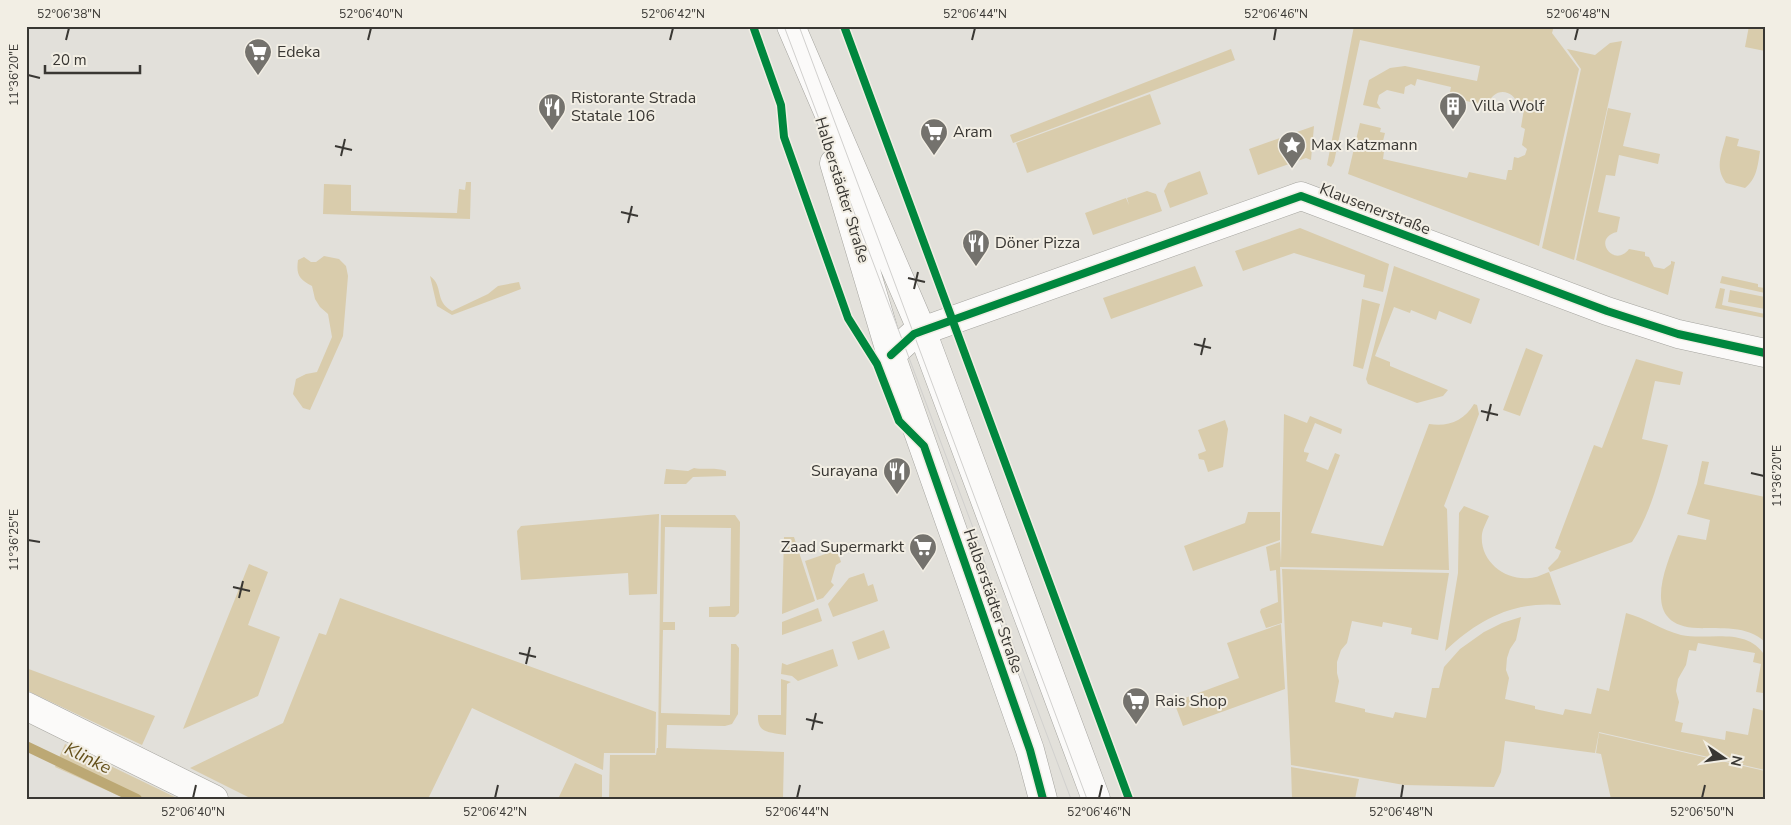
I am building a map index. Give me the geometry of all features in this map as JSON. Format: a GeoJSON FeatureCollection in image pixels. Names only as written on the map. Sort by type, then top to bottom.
{"type":"FeatureCollection","features":[{"type":"Feature","properties":{"kind":"street","name":"Halberstädter Straße"},"geometry":{"type":"LineString","coordinates":[[791,26],[922,331],[1096,799]]}},
{"type":"Feature","properties":{"kind":"street","name":"Halberstädter Straße"},"geometry":{"type":"LineString","coordinates":[[791,26],[848,206],[891,355],[1027,741],[1043,799]]}},
{"type":"Feature","properties":{"kind":"street","name":"Klausenerstraße"},"geometry":{"type":"LineString","coordinates":[[922,331],[1301,196],[1607,311],[1678,334],[1765,353]]}},
{"type":"Feature","properties":{"kind":"street"},"geometry":{"type":"LineString","coordinates":[[891,355],[914,334],[922,331]]}},
{"type":"Feature","properties":{"kind":"street"},"geometry":{"type":"LineString","coordinates":[[26,706],[214,799]]}},
{"type":"Feature","properties":{"kind":"shaded area"},"geometry":{"type":"Polygon","coordinates":[[[1354,26],[1554,26],[1552,33],[1579,69],[1539,246],[1348,174],[1360,123],[1381,128],[1380,132],[1385,133],[1383,141],[1380,142],[1382,146],[1385,144],[1383,159],[1467,178],[1469,172],[1506,180],[1508,170],[1512,170],[1514,157],[1518,158],[1525,155],[1527,149],[1522,145],[1525,129],[1521,127],[1524,109],[1518,106],[1516,100],[1508,93],[1503,92],[1494,95],[1488,106],[1449,97],[1451,87],[1417,79],[1415,86],[1411,84],[1405,87],[1404,94],[1387,90],[1379,95],[1377,103],[1381,109],[1363,105],[1369,80],[1390,68],[1405,66],[1477,81],[1480,66],[1360,40],[1334,162],[1331,167],[1327,165],[1354,26]]]}},
{"type":"Feature","properties":{"kind":"shaded area"},"geometry":{"type":"Polygon","coordinates":[[[1749,26],[1765,26],[1765,51],[1745,47],[1749,26]]]}},
{"type":"Feature","properties":{"kind":"shaded area"},"geometry":{"type":"Polygon","coordinates":[[[1622,41],[1574,260],[1542,248],[1581,69],[1567,49],[1595,55],[1610,43],[1622,41]]]}},
{"type":"Feature","properties":{"kind":"shaded area"},"geometry":{"type":"Polygon","coordinates":[[[1231,49],[1235,60],[1013,143],[1010,135],[1231,49]]]}},
{"type":"Feature","properties":{"kind":"shaded area"},"geometry":{"type":"Polygon","coordinates":[[[1150,94],[1161,124],[1027,173],[1016,143],[1150,94]]]}},
{"type":"Feature","properties":{"kind":"shaded area"},"geometry":{"type":"Polygon","coordinates":[[[1608,108],[1631,113],[1623,146],[1660,154],[1658,164],[1619,155],[1615,176],[1606,175],[1598,212],[1620,217],[1617,232],[1609,235],[1605,245],[1612,254],[1617,256],[1629,249],[1645,252],[1645,256],[1649,257],[1654,267],[1664,269],[1671,264],[1671,261],[1675,262],[1668,295],[1576,260],[1608,108]]]}},
{"type":"Feature","properties":{"kind":"shaded area"},"geometry":{"type":"Polygon","coordinates":[[[1314,126],[1311,160],[1306,158],[1258,175],[1249,149],[1314,126]]]}},
{"type":"Feature","properties":{"kind":"shaded area"},"geometry":{"type":"Polygon","coordinates":[[[1726,136],[1739,139],[1737,146],[1760,151],[1758,166],[1754,176],[1745,188],[1726,183],[1722,177],[1720,160],[1726,136]]]}},
{"type":"Feature","properties":{"kind":"shaded area"},"geometry":{"type":"Polygon","coordinates":[[[1200,171],[1208,194],[1170,208],[1164,191],[1168,183],[1200,171]]]}},
{"type":"Feature","properties":{"kind":"shaded area"},"geometry":{"type":"Polygon","coordinates":[[[466,182],[471,182],[470,219],[323,214],[324,184],[351,185],[351,211],[457,213],[459,189],[465,190],[466,182]]]}},
{"type":"Feature","properties":{"kind":"shaded area"},"geometry":{"type":"Polygon","coordinates":[[[1147,191],[1156,194],[1162,211],[1093,235],[1085,213],[1126,198],[1129,205],[1127,198],[1147,191]]]}},
{"type":"Feature","properties":{"kind":"shaded area"},"geometry":{"type":"Polygon","coordinates":[[[1300,228],[1389,264],[1383,292],[1363,287],[1365,275],[1294,253],[1243,271],[1235,251],[1300,228]]]}},
{"type":"Feature","properties":{"kind":"shaded area"},"geometry":{"type":"Polygon","coordinates":[[[324,256],[339,259],[346,266],[348,276],[343,336],[310,410],[303,408],[293,394],[296,379],[306,374],[317,372],[332,337],[328,314],[315,299],[312,286],[299,276],[297,265],[298,260],[304,257],[311,262],[316,262],[324,256]]]}},
{"type":"Feature","properties":{"kind":"shaded area"},"geometry":{"type":"Polygon","coordinates":[[[1195,266],[1203,286],[1111,319],[1103,298],[1195,266]]]}},
{"type":"Feature","properties":{"kind":"shaded area"},"geometry":{"type":"Polygon","coordinates":[[[1394,266],[1480,299],[1471,324],[1439,311],[1436,320],[1411,310],[1410,313],[1394,307],[1375,356],[1390,362],[1390,366],[1448,390],[1443,396],[1417,403],[1368,384],[1366,379],[1394,266]]]}},
{"type":"Feature","properties":{"kind":"shaded area"},"geometry":{"type":"Polygon","coordinates":[[[430,276],[437,284],[443,303],[452,311],[488,294],[498,286],[519,282],[521,289],[452,315],[437,306],[430,276]]]}},
{"type":"Feature","properties":{"kind":"shaded area"},"geometry":{"type":"Polygon","coordinates":[[[1722,276],[1758,284],[1758,287],[1765,288],[1765,293],[1720,283],[1722,276]]]}},
{"type":"Feature","properties":{"kind":"shaded area"},"geometry":{"type":"Polygon","coordinates":[[[1720,288],[1725,289],[1722,305],[1765,314],[1765,318],[1715,308],[1720,288]]]}},
{"type":"Feature","properties":{"kind":"shaded area"},"geometry":{"type":"Polygon","coordinates":[[[1730,290],[1765,297],[1765,309],[1728,302],[1730,290]]]}},
{"type":"Feature","properties":{"kind":"shaded area"},"geometry":{"type":"Polygon","coordinates":[[[1362,299],[1380,304],[1363,369],[1353,366],[1362,299]]]}},
{"type":"Feature","properties":{"kind":"shaded area"},"geometry":{"type":"Polygon","coordinates":[[[1526,348],[1543,355],[1520,416],[1503,410],[1526,348]]]}},
{"type":"Feature","properties":{"kind":"shaded area"},"geometry":{"type":"Polygon","coordinates":[[[1636,359],[1683,372],[1680,385],[1655,381],[1642,439],[1668,445],[1649,508],[1632,542],[1550,572],[1548,568],[1558,558],[1561,551],[1555,548],[1594,445],[1602,448],[1636,359]]]}},
{"type":"Feature","properties":{"kind":"shaded area"},"geometry":{"type":"Polygon","coordinates":[[[1474,404],[1477,405],[1479,414],[1444,506],[1447,509],[1449,570],[1280,567],[1282,623],[1266,628],[1260,612],[1261,609],[1278,602],[1276,570],[1270,571],[1266,547],[1280,542],[1281,563],[1284,414],[1307,423],[1310,416],[1342,429],[1341,434],[1315,423],[1304,450],[1304,452],[1309,453],[1306,461],[1328,470],[1335,453],[1340,455],[1311,533],[1383,546],[1429,424],[1443,425],[1455,422],[1465,415],[1474,404]]]}},
{"type":"Feature","properties":{"kind":"shaded area"},"geometry":{"type":"Polygon","coordinates":[[[1225,420],[1228,429],[1223,467],[1208,472],[1204,460],[1199,459],[1198,454],[1206,451],[1198,430],[1225,420]]]}},
{"type":"Feature","properties":{"kind":"shaded area"},"geometry":{"type":"Polygon","coordinates":[[[1702,461],[1709,462],[1704,484],[1765,497],[1765,642],[1742,630],[1698,628],[1680,625],[1668,617],[1662,606],[1663,578],[1678,535],[1706,540],[1710,520],[1687,514],[1702,461]]]}},
{"type":"Feature","properties":{"kind":"shaded area"},"geometry":{"type":"Polygon","coordinates":[[[694,468],[726,471],[726,476],[693,477],[686,484],[664,484],[666,469],[688,471],[694,468]]]}},
{"type":"Feature","properties":{"kind":"shaded area"},"geometry":{"type":"Polygon","coordinates":[[[1464,506],[1489,516],[1482,534],[1482,544],[1489,561],[1503,573],[1521,578],[1535,577],[1549,572],[1561,605],[1527,606],[1498,614],[1471,630],[1445,651],[1458,573],[1459,513],[1464,506]]]}},
{"type":"Feature","properties":{"kind":"shaded area"},"geometry":{"type":"Polygon","coordinates":[[[1248,512],[1280,512],[1280,540],[1193,571],[1184,546],[1245,523],[1248,512]]]}},
{"type":"Feature","properties":{"kind":"shaded area"},"geometry":{"type":"Polygon","coordinates":[[[659,514],[657,594],[629,595],[628,573],[521,580],[517,531],[521,526],[659,514]]]}},
{"type":"Feature","properties":{"kind":"shaded area"},"geometry":{"type":"Polygon","coordinates":[[[661,515],[735,515],[740,522],[739,613],[735,617],[709,617],[709,607],[730,606],[731,528],[665,527],[663,622],[675,622],[675,630],[663,630],[661,713],[730,715],[731,644],[736,644],[739,648],[738,714],[732,724],[725,726],[667,725],[666,748],[784,752],[783,799],[609,799],[610,755],[656,755],[658,748],[661,515]]]}},
{"type":"Feature","properties":{"kind":"shaded area"},"geometry":{"type":"Polygon","coordinates":[[[784,537],[794,537],[815,601],[782,614],[784,537]]]}},
{"type":"Feature","properties":{"kind":"shaded area"},"geometry":{"type":"Polygon","coordinates":[[[837,550],[841,562],[836,565],[831,582],[834,585],[823,598],[817,600],[805,561],[837,550]]]}},
{"type":"Feature","properties":{"kind":"shaded area"},"geometry":{"type":"Polygon","coordinates":[[[249,564],[268,572],[248,625],[280,637],[258,696],[183,729],[249,564]]]}},
{"type":"Feature","properties":{"kind":"shaded area"},"geometry":{"type":"Polygon","coordinates":[[[1282,569],[1449,573],[1438,640],[1411,634],[1412,628],[1383,622],[1382,627],[1352,621],[1347,643],[1341,650],[1337,662],[1339,681],[1335,702],[1365,709],[1365,712],[1393,718],[1395,712],[1426,718],[1432,688],[1439,688],[1444,667],[1460,649],[1484,632],[1502,623],[1521,617],[1516,640],[1507,658],[1506,670],[1509,678],[1505,699],[1535,706],[1535,709],[1563,715],[1565,709],[1591,714],[1597,688],[1609,691],[1626,613],[1681,635],[1726,636],[1748,641],[1765,656],[1763,693],[1756,692],[1761,664],[1753,662],[1755,653],[1698,643],[1696,651],[1689,650],[1686,665],[1678,679],[1676,691],[1679,702],[1675,721],[1683,723],[1681,732],[1725,740],[1726,731],[1748,735],[1753,708],[1765,711],[1765,770],[1599,732],[1595,753],[1505,741],[1501,772],[1494,787],[1404,785],[1291,765],[1282,569]]]}},
{"type":"Feature","properties":{"kind":"shaded area"},"geometry":{"type":"Polygon","coordinates":[[[864,573],[868,586],[873,584],[878,601],[833,617],[828,604],[849,578],[864,573]]]}},
{"type":"Feature","properties":{"kind":"shaded area"},"geometry":{"type":"Polygon","coordinates":[[[340,598],[656,712],[655,753],[604,753],[603,770],[472,708],[428,799],[252,799],[190,768],[283,723],[319,633],[326,635],[340,598]]]}},
{"type":"Feature","properties":{"kind":"shaded area"},"geometry":{"type":"Polygon","coordinates":[[[818,608],[822,621],[782,635],[782,622],[818,608]]]}},
{"type":"Feature","properties":{"kind":"shaded area"},"geometry":{"type":"Polygon","coordinates":[[[1281,624],[1285,689],[1183,726],[1174,702],[1239,678],[1227,643],[1281,624]]]}},
{"type":"Feature","properties":{"kind":"shaded area"},"geometry":{"type":"Polygon","coordinates":[[[884,630],[890,648],[858,660],[852,642],[884,630]]]}},
{"type":"Feature","properties":{"kind":"shaded area"},"geometry":{"type":"Polygon","coordinates":[[[833,649],[838,666],[798,681],[792,676],[781,674],[782,663],[787,665],[833,649]]]}},
{"type":"Feature","properties":{"kind":"shaded area"},"geometry":{"type":"Polygon","coordinates":[[[26,668],[155,716],[142,745],[26,690],[26,668]]]}},
{"type":"Feature","properties":{"kind":"shaded area"},"geometry":{"type":"Polygon","coordinates":[[[781,679],[791,682],[787,684],[786,735],[762,729],[758,721],[758,715],[781,715],[781,679]]]}},
{"type":"Feature","properties":{"kind":"shaded area"},"geometry":{"type":"Polygon","coordinates":[[[1599,733],[1765,771],[1765,799],[1611,799],[1601,754],[1596,753],[1599,733]]]}},
{"type":"Feature","properties":{"kind":"shaded area"},"geometry":{"type":"Polygon","coordinates":[[[65,744],[179,799],[126,799],[55,767],[65,744]]]}},
{"type":"Feature","properties":{"kind":"shaded area"},"geometry":{"type":"Polygon","coordinates":[[[575,763],[602,775],[602,799],[558,799],[575,763]]]}},
{"type":"Feature","properties":{"kind":"shaded area"},"geometry":{"type":"Polygon","coordinates":[[[1291,767],[1359,779],[1355,799],[1292,799],[1291,767]]]}},
{"type":"Feature","properties":{"kind":"waterway","name":"Klinke"},"geometry":{"type":"LineString","coordinates":[[26,746],[137,799]]}},
{"type":"Feature","properties":{"kind":"tram line"},"geometry":{"type":"LineString","coordinates":[[784,26],[972,525],[1014,647],[1071,799]]}},
{"type":"Feature","properties":{"kind":"tram line"},"geometry":{"type":"LineString","coordinates":[[799,26],[1087,799]]}},
{"type":"Feature","properties":{"kind":"cycle path"},"geometry":{"type":"LineString","coordinates":[[753,26],[781,105],[784,137],[848,318],[877,364],[899,421],[924,446],[1030,750],[1043,799]]}},
{"type":"Feature","properties":{"kind":"cycle path"},"geometry":{"type":"LineString","coordinates":[[844,26],[1129,799]]}},
{"type":"Feature","properties":{"kind":"cycle path"},"geometry":{"type":"LineString","coordinates":[[891,355],[914,334],[1301,196],[1607,311],[1678,334],[1765,353]]}},
{"type":"Feature","properties":{"kind":"place","name":"Edeka"},"geometry":{"type":"Point","coordinates":[258,76]}},
{"type":"Feature","properties":{"kind":"place","name":"Villa Wolf"},"geometry":{"type":"Point","coordinates":[1453,130]}},
{"type":"Feature","properties":{"kind":"place","name":"Ristorante Strada Statale 106"},"geometry":{"type":"Point","coordinates":[552,131]}},
{"type":"Feature","properties":{"kind":"place","name":"Aram"},"geometry":{"type":"Point","coordinates":[934,156]}},
{"type":"Feature","properties":{"kind":"place","name":"Max Katzmann"},"geometry":{"type":"Point","coordinates":[1292,169]}},
{"type":"Feature","properties":{"kind":"place","name":"Döner Pizza"},"geometry":{"type":"Point","coordinates":[976,267]}},
{"type":"Feature","properties":{"kind":"place","name":"Surayana"},"geometry":{"type":"Point","coordinates":[897,495]}},
{"type":"Feature","properties":{"kind":"place","name":"Zaad Supermarkt"},"geometry":{"type":"Point","coordinates":[923,571]}},
{"type":"Feature","properties":{"kind":"place","name":"Rais Shop"},"geometry":{"type":"Point","coordinates":[1136,725]}}]}
